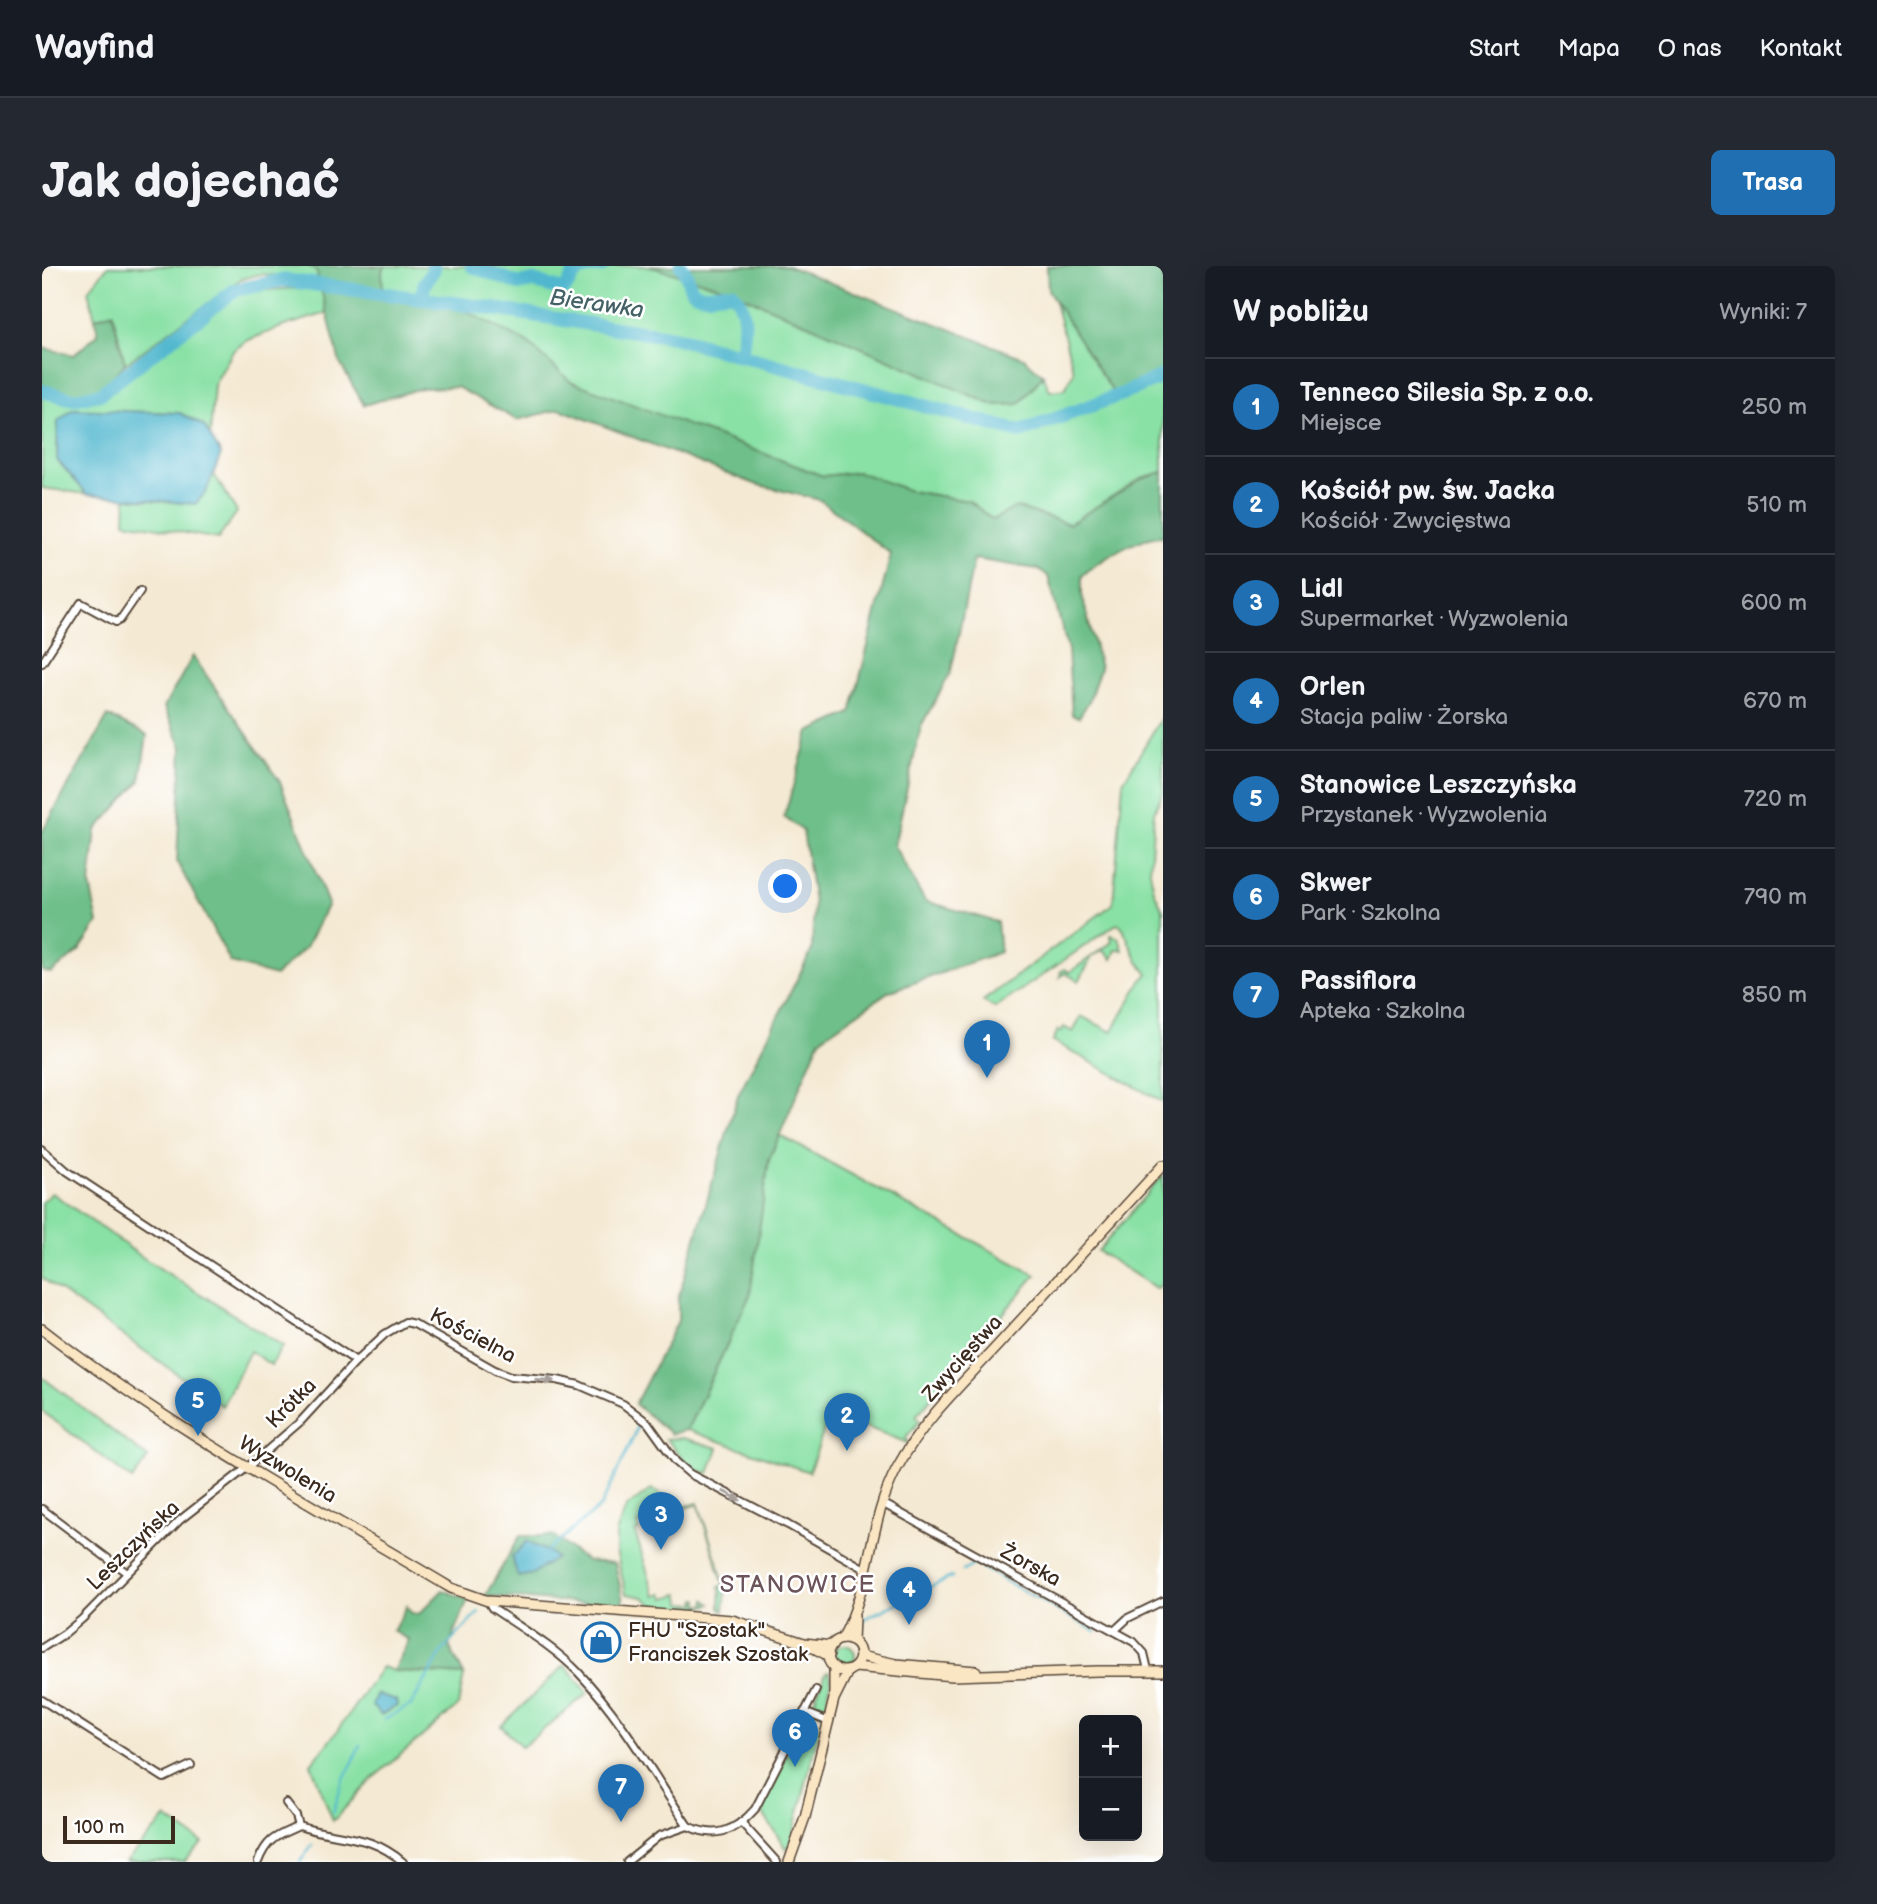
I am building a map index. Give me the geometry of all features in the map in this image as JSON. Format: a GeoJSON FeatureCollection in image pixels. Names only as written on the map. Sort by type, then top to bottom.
{"type":"FeatureCollection","features":[{"type":"Feature","properties":{"kind":"main road","name":"Zwycięstwa"},"geometry":{"type":"LineString","coordinates":[[853,1642],[854,1614],[864,1569],[882,1503],[896,1470],[925,1426],[1163,1165]]}},
{"type":"Feature","properties":{"kind":"main road","name":"Wyzwolenia"},"geometry":{"type":"LineString","coordinates":[[42,1329],[85,1363],[144,1402],[451,1588],[488,1601],[732,1620],[830,1651]]}},
{"type":"Feature","properties":{"kind":"main road","name":"Zwycięstwa"},"geometry":{"type":"LineString","coordinates":[[842,1639],[854,1614]]}},
{"type":"Feature","properties":{"kind":"main road"},"geometry":{"type":"LineString","coordinates":[[789,1862],[805,1817],[834,1699],[834,1667],[830,1651],[842,1639],[857,1645],[860,1656],[834,1699]]}},
{"type":"Feature","properties":{"kind":"main road"},"geometry":{"type":"LineString","coordinates":[[860,1656],[896,1664],[1010,1674]]}},
{"type":"Feature","properties":{"kind":"main road"},"geometry":{"type":"LineString","coordinates":[[834,1667],[947,1676],[1163,1671]]}},
{"type":"Feature","properties":{"kind":"street"},"geometry":{"type":"LineString","coordinates":[[42,663],[45,650],[81,603],[117,622],[140,591]]}},
{"type":"Feature","properties":{"kind":"street"},"geometry":{"type":"LineString","coordinates":[[42,1149],[67,1171],[356,1361]]}},
{"type":"Feature","properties":{"kind":"street","name":"Kościelna"},"geometry":{"type":"LineString","coordinates":[[356,1361],[394,1326],[405,1322],[414,1324],[511,1376],[579,1385],[623,1404],[648,1423],[676,1462],[690,1475],[864,1569]]}},
{"type":"Feature","properties":{"kind":"street","name":"Krótka"},"geometry":{"type":"LineString","coordinates":[[249,1466],[301,1421],[356,1361]]}},
{"type":"Feature","properties":{"kind":"street","name":"Leszczyńska"},"geometry":{"type":"LineString","coordinates":[[42,1648],[82,1619],[180,1520],[249,1466]]}},
{"type":"Feature","properties":{"kind":"street","name":"Żorska"},"geometry":{"type":"LineString","coordinates":[[882,1503],[1134,1642],[1143,1653],[1148,1670]]}},
{"type":"Feature","properties":{"kind":"street"},"geometry":{"type":"LineString","coordinates":[[42,1509],[127,1573]]}},
{"type":"Feature","properties":{"kind":"street","name":"Wyzwolenia"},"geometry":{"type":"LineString","coordinates":[[488,1601],[492,1608],[551,1649],[577,1671],[609,1708],[688,1826]]}},
{"type":"Feature","properties":{"kind":"street"},"geometry":{"type":"LineString","coordinates":[[1114,1631],[1128,1618],[1163,1601]]}},
{"type":"Feature","properties":{"kind":"street"},"geometry":{"type":"LineString","coordinates":[[627,1862],[659,1836],[688,1826],[712,1834],[741,1822],[755,1809],[816,1690]]}},
{"type":"Feature","properties":{"kind":"street"},"geometry":{"type":"LineString","coordinates":[[42,1700],[164,1778],[191,1765]]}},
{"type":"Feature","properties":{"kind":"street"},"geometry":{"type":"LineString","coordinates":[[804,1712],[829,1722]]}},
{"type":"Feature","properties":{"kind":"street"},"geometry":{"type":"LineString","coordinates":[[286,1803],[296,1816],[299,1826]]}},
{"type":"Feature","properties":{"kind":"street"},"geometry":{"type":"LineString","coordinates":[[741,1822],[777,1862]]}},
{"type":"Feature","properties":{"kind":"street"},"geometry":{"type":"LineString","coordinates":[[258,1862],[265,1845],[273,1838],[299,1826],[322,1834],[358,1837],[384,1847],[403,1862]]}},
{"type":"Feature","properties":{"kind":"green space"},"geometry":{"type":"Polygon","coordinates":[[[108,266],[706,266],[762,304],[993,405],[1019,404],[1043,375],[1050,391],[1065,389],[1074,372],[1054,299],[1116,397],[1163,376],[1163,472],[1141,478],[1069,524],[1017,507],[993,520],[969,501],[910,491],[858,472],[823,476],[702,430],[660,436],[383,296],[321,287],[327,313],[246,341],[233,351],[214,385],[210,437],[204,426],[74,409],[58,421],[57,460],[87,494],[42,488],[42,393],[73,399],[103,396],[235,292],[314,287],[312,280],[261,274],[241,279],[125,364],[113,313],[95,318],[88,291],[108,266]]]}},
{"type":"Feature","properties":{"kind":"green space"},"geometry":{"type":"Polygon","coordinates":[[[308,266],[386,266],[382,270],[383,296],[458,307],[528,343],[570,381],[823,476],[858,472],[910,491],[969,501],[993,520],[1016,507],[1069,524],[1142,478],[1163,472],[1163,536],[1143,540],[1120,550],[1082,576],[1082,595],[1100,668],[1089,701],[1079,717],[1072,715],[1068,650],[1048,576],[1037,569],[974,559],[951,672],[921,726],[894,846],[925,901],[997,922],[1000,952],[888,992],[820,1039],[769,1160],[750,1295],[687,1430],[671,1434],[635,1404],[678,1321],[678,1299],[738,1095],[812,950],[814,903],[803,831],[784,817],[809,732],[851,713],[891,554],[820,500],[755,484],[560,409],[517,420],[457,387],[421,388],[364,405],[340,363],[316,270],[308,266]]]}},
{"type":"Feature","properties":{"kind":"green space"},"geometry":{"type":"Polygon","coordinates":[[[648,266],[788,266],[1024,358],[1043,375],[1019,404],[993,405],[725,288],[648,266]]]}},
{"type":"Feature","properties":{"kind":"green space"},"geometry":{"type":"Polygon","coordinates":[[[1047,266],[1163,266],[1163,376],[1116,397],[1048,290],[1047,266]]]}},
{"type":"Feature","properties":{"kind":"green space"},"geometry":{"type":"Polygon","coordinates":[[[112,312],[125,364],[100,391],[74,395],[42,387],[42,348],[74,355],[98,334],[95,318],[112,312]]]}},
{"type":"Feature","properties":{"kind":"green space"},"geometry":{"type":"Polygon","coordinates":[[[213,473],[237,512],[218,539],[125,522],[126,498],[195,504],[206,492],[213,473]]]}},
{"type":"Feature","properties":{"kind":"green space"},"geometry":{"type":"Polygon","coordinates":[[[193,656],[280,782],[328,904],[306,947],[275,976],[231,963],[177,862],[182,747],[164,707],[193,656]]]}},
{"type":"Feature","properties":{"kind":"green space"},"geometry":{"type":"Polygon","coordinates":[[[1163,715],[1163,792],[1154,812],[1150,871],[1154,891],[1163,910],[1163,1102],[1053,1041],[1058,1030],[1061,1032],[1064,1027],[1073,1032],[1081,1016],[1112,1032],[1141,981],[1148,974],[1138,962],[1119,924],[995,1008],[983,1001],[1113,904],[1123,782],[1163,715]]]}},
{"type":"Feature","properties":{"kind":"green space"},"geometry":{"type":"Polygon","coordinates":[[[108,716],[147,735],[140,781],[96,830],[90,885],[98,923],[79,951],[51,973],[42,971],[42,832],[108,716]]]}},
{"type":"Feature","properties":{"kind":"green space"},"geometry":{"type":"Polygon","coordinates":[[[1111,935],[1119,938],[1123,950],[1116,950],[1112,959],[1103,950],[1092,957],[1079,981],[1065,973],[1060,977],[1061,971],[1064,969],[1070,972],[1112,942],[1111,935]]]}},
{"type":"Feature","properties":{"kind":"green space"},"geometry":{"type":"Polygon","coordinates":[[[779,1135],[1036,1275],[916,1416],[920,1421],[906,1437],[908,1443],[830,1413],[809,1472],[687,1430],[729,1341],[769,1160],[779,1135]]]}},
{"type":"Feature","properties":{"kind":"green space"},"geometry":{"type":"Polygon","coordinates":[[[1163,1175],[1163,1284],[1156,1288],[1098,1251],[1163,1175]]]}},
{"type":"Feature","properties":{"kind":"green space"},"geometry":{"type":"Polygon","coordinates":[[[52,1193],[145,1259],[283,1346],[271,1365],[250,1351],[222,1406],[42,1278],[42,1202],[52,1193]]]}},
{"type":"Feature","properties":{"kind":"green space"},"geometry":{"type":"Polygon","coordinates":[[[42,1377],[148,1458],[132,1480],[42,1411],[42,1377]]]}},
{"type":"Feature","properties":{"kind":"green space"},"geometry":{"type":"Polygon","coordinates":[[[683,1438],[718,1448],[709,1473],[692,1469],[666,1439],[683,1438]]]}},
{"type":"Feature","properties":{"kind":"green space"},"geometry":{"type":"Polygon","coordinates":[[[652,1489],[683,1507],[698,1503],[726,1589],[724,1611],[720,1607],[719,1587],[724,1585],[698,1504],[683,1509],[678,1505],[662,1511],[662,1514],[638,1524],[639,1530],[635,1532],[655,1596],[663,1594],[665,1598],[679,1594],[682,1603],[696,1604],[699,1599],[699,1605],[705,1605],[706,1600],[711,1604],[695,1609],[653,1605],[643,1597],[626,1594],[616,1551],[616,1533],[626,1508],[652,1489]]]}},
{"type":"Feature","properties":{"kind":"green space"},"geometry":{"type":"Polygon","coordinates":[[[520,1536],[553,1536],[587,1561],[615,1563],[624,1606],[485,1596],[520,1536]]]}},
{"type":"Feature","properties":{"kind":"green space"},"geometry":{"type":"Polygon","coordinates":[[[443,1590],[468,1600],[449,1646],[464,1675],[394,1671],[409,1640],[393,1631],[407,1606],[411,1613],[419,1614],[443,1590]]]}},
{"type":"Feature","properties":{"kind":"green space"},"geometry":{"type":"Polygon","coordinates":[[[844,1645],[852,1648],[855,1656],[852,1664],[844,1667],[836,1664],[833,1656],[836,1648],[844,1645]]]}},
{"type":"Feature","properties":{"kind":"green space"},"geometry":{"type":"Polygon","coordinates":[[[565,1665],[588,1693],[522,1747],[501,1726],[565,1665]]]}},
{"type":"Feature","properties":{"kind":"green space"},"geometry":{"type":"Polygon","coordinates":[[[382,1667],[394,1671],[464,1675],[458,1706],[373,1778],[333,1821],[311,1764],[382,1667]]]}},
{"type":"Feature","properties":{"kind":"green space"},"geometry":{"type":"Polygon","coordinates":[[[829,1672],[831,1677],[825,1714],[810,1710],[826,1673],[829,1672]]]}},
{"type":"Feature","properties":{"kind":"green space"},"geometry":{"type":"Polygon","coordinates":[[[807,1718],[818,1723],[819,1729],[792,1841],[786,1849],[760,1809],[802,1723],[807,1718]]]}},
{"type":"Feature","properties":{"kind":"green space"},"geometry":{"type":"Polygon","coordinates":[[[166,1818],[203,1843],[184,1862],[126,1862],[166,1818]]]}},
{"type":"Feature","properties":{"kind":"water"},"geometry":{"type":"Polygon","coordinates":[[[73,409],[180,413],[204,426],[221,454],[206,492],[195,504],[87,494],[57,460],[58,421],[73,409]]]}},
{"type":"Feature","properties":{"kind":"water"},"geometry":{"type":"Polygon","coordinates":[[[527,1541],[556,1558],[532,1574],[518,1577],[512,1557],[527,1541]]]}},
{"type":"Feature","properties":{"kind":"water"},"geometry":{"type":"Polygon","coordinates":[[[377,1694],[396,1700],[397,1706],[381,1715],[371,1705],[377,1694]]]}},
{"type":"Feature","properties":{"kind":"waterway"},"geometry":{"type":"LineString","coordinates":[[421,298],[433,266]]}},
{"type":"Feature","properties":{"kind":"waterway"},"geometry":{"type":"LineString","coordinates":[[472,266],[519,284],[533,281],[563,290],[580,270],[603,266]]}},
{"type":"Feature","properties":{"kind":"waterway"},"geometry":{"type":"LineString","coordinates":[[681,266],[695,292],[710,295],[732,292],[738,299],[744,314],[741,356]]}},
{"type":"Feature","properties":{"kind":"waterway","name":"Bierawka"},"geometry":{"type":"LineString","coordinates":[[42,391],[74,399],[100,394],[235,290],[283,280],[673,337],[1020,432],[1163,376]]}},
{"type":"Feature","properties":{"kind":"waterway"},"geometry":{"type":"LineString","coordinates":[[548,1550],[601,1506],[638,1424]]}},
{"type":"Feature","properties":{"kind":"waterway"},"geometry":{"type":"LineString","coordinates":[[963,1571],[975,1564],[1095,1631]]}},
{"type":"Feature","properties":{"kind":"waterway"},"geometry":{"type":"LineString","coordinates":[[861,1632],[864,1619],[952,1577]]}},
{"type":"Feature","properties":{"kind":"waterway"},"geometry":{"type":"LineString","coordinates":[[385,1719],[411,1705],[444,1649],[479,1612]]}},
{"type":"Feature","properties":{"kind":"waterway"},"geometry":{"type":"LineString","coordinates":[[333,1813],[343,1780],[360,1745]]}},
{"type":"Feature","properties":{"kind":"waterway"},"geometry":{"type":"LineString","coordinates":[[300,1862],[312,1845]]}},
{"type":"Feature","properties":{"kind":"place","name":"Tenneco Silesia Sp. z o.o."},"geometry":{"type":"Point","coordinates":[987,1078]}},
{"type":"Feature","properties":{"kind":"place","name":"Stanowice Leszczyńska"},"geometry":{"type":"Point","coordinates":[198,1436]}},
{"type":"Feature","properties":{"kind":"place","name":"Kościół pw. św. Jacka"},"geometry":{"type":"Point","coordinates":[847,1451]}},
{"type":"Feature","properties":{"kind":"place","name":"Lidl"},"geometry":{"type":"Point","coordinates":[661,1550]}},
{"type":"Feature","properties":{"kind":"place","name":"Orlen"},"geometry":{"type":"Point","coordinates":[909,1625]}},
{"type":"Feature","properties":{"kind":"place","name":"FHU \"Szostak\" Franciszek Szostak"},"geometry":{"type":"Point","coordinates":[601,1642]}},
{"type":"Feature","properties":{"kind":"place","name":"Skwer"},"geometry":{"type":"Point","coordinates":[795,1767]}},
{"type":"Feature","properties":{"kind":"place","name":"Passiflora"},"geometry":{"type":"Point","coordinates":[621,1822]}},
{"type":"Feature","properties":{"kind":"district","name":"STANOWICE"},"geometry":{"type":"Point","coordinates":[798,1584]}}]}
